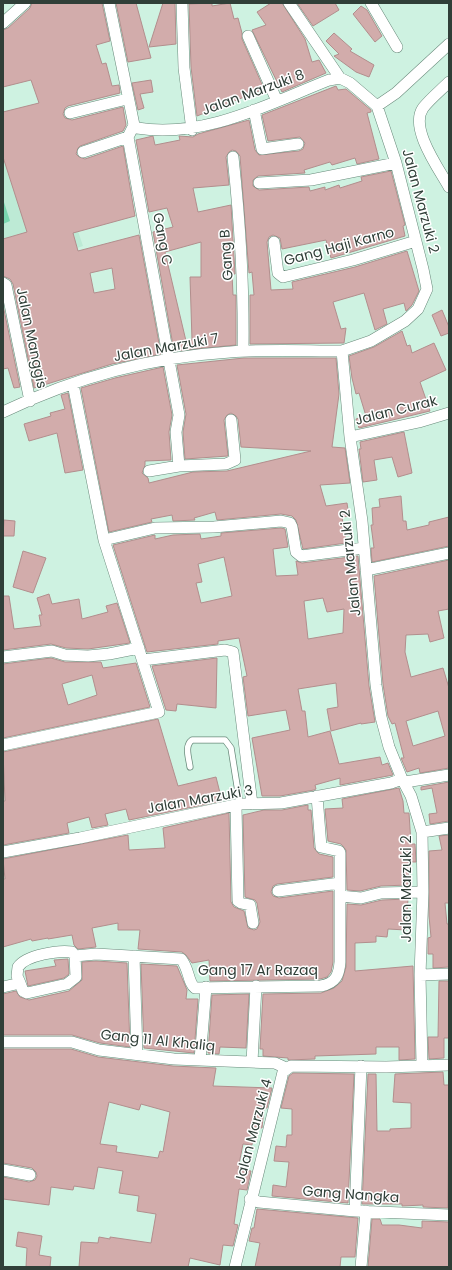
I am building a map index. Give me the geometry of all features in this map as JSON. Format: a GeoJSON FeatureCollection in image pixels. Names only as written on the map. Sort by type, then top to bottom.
{"type":"FeatureCollection","features":[{"type":"Feature","properties":{"kind":"street"},"geometry":{"type":"LineString","coordinates":[[3,23],[25,3]]}},
{"type":"Feature","properties":{"kind":"street"},"geometry":{"type":"LineString","coordinates":[[83,152],[128,137],[134,125],[127,99],[109,3]]}},
{"type":"Feature","properties":{"kind":"street"},"geometry":{"type":"LineString","coordinates":[[182,3],[184,68],[192,130]]}},
{"type":"Feature","properties":{"kind":"street"},"geometry":{"type":"LineString","coordinates":[[289,3],[340,78],[350,83],[377,106],[391,96],[449,44]]}},
{"type":"Feature","properties":{"kind":"street"},"geometry":{"type":"LineString","coordinates":[[371,3],[397,48]]}},
{"type":"Feature","properties":{"kind":"street"},"geometry":{"type":"LineString","coordinates":[[248,36],[277,101]]}},
{"type":"Feature","properties":{"kind":"street","name":"Jalan Marzuki 8"},"geometry":{"type":"LineString","coordinates":[[134,125],[143,129],[192,130],[254,110],[329,80],[340,78]]}},
{"type":"Feature","properties":{"kind":"street"},"geometry":{"type":"LineString","coordinates":[[449,82],[420,113],[421,135],[449,187]]}},
{"type":"Feature","properties":{"kind":"street"},"geometry":{"type":"LineString","coordinates":[[70,113],[127,99]]}},
{"type":"Feature","properties":{"kind":"street","name":"Jalan Marzuki 2"},"geometry":{"type":"LineString","coordinates":[[377,106],[396,163],[427,289],[418,309],[405,321],[371,341],[342,351],[350,437],[364,548],[380,717],[383,729],[403,780],[411,796],[422,832],[423,892],[420,975],[422,1064]]}},
{"type":"Feature","properties":{"kind":"street"},"geometry":{"type":"LineString","coordinates":[[254,110],[262,148],[298,144]]}},
{"type":"Feature","properties":{"kind":"street","name":"Gang C"},"geometry":{"type":"LineString","coordinates":[[128,137],[170,359],[179,415],[179,424],[176,432],[179,466]]}},
{"type":"Feature","properties":{"kind":"street","name":"Gang B"},"geometry":{"type":"LineString","coordinates":[[232,157],[237,197],[244,285],[243,351]]}},
{"type":"Feature","properties":{"kind":"street"},"geometry":{"type":"LineString","coordinates":[[259,183],[311,180],[396,163]]}},
{"type":"Feature","properties":{"kind":"street","name":"Gang Haji Karno"},"geometry":{"type":"LineString","coordinates":[[274,242],[278,273],[283,277],[353,260],[416,241]]}},
{"type":"Feature","properties":{"kind":"street","name":"Jalan Manggis"},"geometry":{"type":"LineString","coordinates":[[3,283],[6,285],[30,401]]}},
{"type":"Feature","properties":{"kind":"street","name":"Jalan Marzuki 7"},"geometry":{"type":"LineString","coordinates":[[3,412],[73,384],[136,365],[190,356],[243,351],[342,351]]}},
{"type":"Feature","properties":{"kind":"street"},"geometry":{"type":"LineString","coordinates":[[3,745],[159,712],[104,540],[73,384]]}},
{"type":"Feature","properties":{"kind":"street","name":"Jalan Curak"},"geometry":{"type":"LineString","coordinates":[[350,437],[419,422],[449,413]]}},
{"type":"Feature","properties":{"kind":"street"},"geometry":{"type":"LineString","coordinates":[[149,471],[179,466],[226,464],[233,462],[235,460],[232,420]]}},
{"type":"Feature","properties":{"kind":"street"},"geometry":{"type":"LineString","coordinates":[[104,540],[155,528],[214,528],[281,522],[290,523],[296,552],[301,556],[364,548]]}},
{"type":"Feature","properties":{"kind":"street"},"geometry":{"type":"LineString","coordinates":[[366,570],[449,553]]}},
{"type":"Feature","properties":{"kind":"street"},"geometry":{"type":"LineString","coordinates":[[3,657],[52,652],[65,655],[88,656],[109,654],[139,648]]}},
{"type":"Feature","properties":{"kind":"street"},"geometry":{"type":"LineString","coordinates":[[143,660],[225,650],[233,652],[235,657],[252,804]]}},
{"type":"Feature","properties":{"kind":"street","name":"Jalan Marzuki 3"},"geometry":{"type":"LineString","coordinates":[[3,852],[238,805],[281,803],[391,784],[403,780],[449,775]]}},
{"type":"Feature","properties":{"kind":"street"},"geometry":{"type":"LineString","coordinates":[[317,796],[321,844],[323,848],[339,852],[340,896],[361,898],[381,893],[423,892]]}},
{"type":"Feature","properties":{"kind":"street"},"geometry":{"type":"LineString","coordinates":[[238,805],[238,901],[250,905],[253,923]]}},
{"type":"Feature","properties":{"kind":"street"},"geometry":{"type":"LineString","coordinates":[[422,832],[449,828]]}},
{"type":"Feature","properties":{"kind":"street"},"geometry":{"type":"LineString","coordinates":[[278,891],[340,883]]}},
{"type":"Feature","properties":{"kind":"street","name":"Gang 17 Ar Razaq"},"geometry":{"type":"LineString","coordinates":[[20,983],[17,976],[18,967],[28,959],[72,952],[75,956],[96,954],[181,959],[188,969],[192,985],[195,988],[321,986],[330,983],[338,977],[340,962],[340,896]]}},
{"type":"Feature","properties":{"kind":"street"},"geometry":{"type":"LineString","coordinates":[[3,988],[20,983],[23,991],[27,993],[71,982],[77,974],[75,956]]}},
{"type":"Feature","properties":{"kind":"street"},"geometry":{"type":"LineString","coordinates":[[134,956],[137,1054]]}},
{"type":"Feature","properties":{"kind":"street"},"geometry":{"type":"LineString","coordinates":[[420,975],[449,974]]}},
{"type":"Feature","properties":{"kind":"street"},"geometry":{"type":"LineString","coordinates":[[252,1062],[256,986]]}},
{"type":"Feature","properties":{"kind":"street"},"geometry":{"type":"LineString","coordinates":[[200,1060],[206,987]]}},
{"type":"Feature","properties":{"kind":"street","name":"Gang 11 Al Khaliq"},"geometry":{"type":"LineString","coordinates":[[3,1042],[72,1042],[99,1050],[200,1060],[275,1063],[286,1068]]}},
{"type":"Feature","properties":{"kind":"street","name":"Jalan Marzuki 4"},"geometry":{"type":"LineString","coordinates":[[235,1267],[250,1199],[283,1072],[286,1068],[291,1066],[449,1065]]}},
{"type":"Feature","properties":{"kind":"street"},"geometry":{"type":"LineString","coordinates":[[360,1066],[361,1267]]}},
{"type":"Feature","properties":{"kind":"street"},"geometry":{"type":"LineString","coordinates":[[3,1170],[30,1175]]}},
{"type":"Feature","properties":{"kind":"street","name":"Gang Nangka"},"geometry":{"type":"LineString","coordinates":[[250,1199],[259,1202],[361,1211],[449,1215]]}},
{"type":"Feature","properties":{"kind":"lane"},"geometry":{"type":"LineString","coordinates":[[190,768],[187,747],[188,743],[192,740],[224,740],[231,748],[238,805]]}},
{"type":"Feature","properties":{"kind":"shaded area"},"geometry":{"type":"Polygon","coordinates":[[[3,130],[75,222],[83,246],[3,273],[3,130]]]}},
{"type":"Feature","properties":{"kind":"green space"},"geometry":{"type":"Polygon","coordinates":[[[3,199],[10,221],[3,224],[3,199]]]}},
{"type":"Feature","properties":{"kind":"building"},"geometry":{"type":"Polygon","coordinates":[[[32,3],[102,3],[110,41],[96,45],[102,64],[106,63],[112,86],[119,85],[120,93],[68,106],[65,108],[63,114],[65,118],[72,120],[123,107],[126,125],[123,131],[80,146],[76,154],[85,159],[123,146],[135,216],[73,233],[78,251],[139,235],[161,354],[112,364],[34,388],[13,284],[10,279],[3,276],[3,239],[27,232],[3,157],[3,112],[39,103],[31,80],[3,87],[3,30],[8,28],[30,8],[32,3]],[[112,268],[90,273],[94,293],[115,289],[112,268]]]}},
{"type":"Feature","properties":{"kind":"building"},"geometry":{"type":"Polygon","coordinates":[[[116,3],[136,3],[151,58],[128,62],[116,3]]]}},
{"type":"Feature","properties":{"kind":"building"},"geometry":{"type":"Polygon","coordinates":[[[163,3],[175,3],[176,44],[149,47],[163,3]]]}},
{"type":"Feature","properties":{"kind":"building"},"geometry":{"type":"Polygon","coordinates":[[[212,3],[212,6],[230,3],[234,19],[238,18],[242,39],[264,89],[197,116],[191,67],[189,4],[212,3]]]}},
{"type":"Feature","properties":{"kind":"building"},"geometry":{"type":"Polygon","coordinates":[[[271,3],[282,3],[305,39],[312,62],[319,60],[326,73],[282,92],[252,30],[266,25],[257,12],[271,3]]]}},
{"type":"Feature","properties":{"kind":"building"},"geometry":{"type":"Polygon","coordinates":[[[297,3],[335,3],[339,10],[313,26],[297,3]]]}},
{"type":"Feature","properties":{"kind":"building"},"geometry":{"type":"Polygon","coordinates":[[[361,6],[367,10],[382,36],[375,42],[353,14],[361,6]]]}},
{"type":"Feature","properties":{"kind":"building"},"geometry":{"type":"Polygon","coordinates":[[[334,33],[352,49],[350,51],[374,65],[369,77],[356,72],[334,56],[339,54],[326,41],[334,33]]]}},
{"type":"Feature","properties":{"kind":"building"},"geometry":{"type":"Polygon","coordinates":[[[151,80],[153,92],[140,94],[144,108],[138,110],[132,83],[151,80]]]}},
{"type":"Feature","properties":{"kind":"building"},"geometry":{"type":"Polygon","coordinates":[[[336,86],[338,90],[346,89],[371,110],[371,112],[367,113],[379,159],[357,164],[355,158],[332,165],[330,162],[304,170],[305,173],[258,176],[253,180],[253,186],[259,190],[309,187],[310,191],[325,187],[325,190],[339,185],[340,188],[362,181],[361,177],[391,171],[405,225],[403,226],[405,236],[331,258],[326,240],[282,249],[280,238],[273,235],[269,237],[267,242],[271,290],[293,289],[292,282],[355,267],[407,251],[419,291],[412,305],[406,311],[404,303],[383,309],[387,324],[375,330],[364,293],[333,302],[341,329],[346,328],[344,343],[250,344],[250,295],[254,295],[252,272],[249,273],[240,156],[236,151],[232,150],[226,157],[229,185],[193,188],[198,212],[231,205],[235,274],[232,274],[233,295],[236,295],[236,345],[174,351],[153,232],[173,227],[167,208],[149,212],[136,140],[153,136],[155,145],[180,140],[179,136],[193,137],[198,134],[249,120],[255,150],[259,155],[299,151],[303,149],[305,143],[300,137],[268,141],[262,115],[336,86]],[[201,242],[165,252],[186,341],[192,340],[190,277],[201,277],[201,242]]]}},
{"type":"Feature","properties":{"kind":"building"},"geometry":{"type":"Polygon","coordinates":[[[3,305],[20,387],[14,388],[8,368],[3,369],[3,305]]]}},
{"type":"Feature","properties":{"kind":"building"},"geometry":{"type":"Polygon","coordinates":[[[442,310],[449,327],[449,333],[441,336],[432,315],[442,310]]]}},
{"type":"Feature","properties":{"kind":"building"},"geometry":{"type":"Polygon","coordinates":[[[402,331],[407,346],[410,345],[412,353],[434,343],[446,370],[420,382],[430,411],[359,428],[356,419],[366,416],[359,393],[356,394],[349,356],[374,347],[402,331]]]}},
{"type":"Feature","properties":{"kind":"building"},"geometry":{"type":"Polygon","coordinates":[[[244,358],[336,358],[339,394],[332,447],[345,448],[350,483],[320,485],[326,506],[347,503],[349,516],[342,517],[346,543],[303,549],[296,520],[292,516],[281,514],[217,520],[215,512],[194,518],[195,520],[173,521],[172,515],[151,519],[152,522],[109,532],[81,388],[115,378],[163,367],[172,415],[169,432],[171,460],[145,461],[142,473],[148,478],[149,483],[193,472],[227,471],[311,451],[241,447],[238,419],[231,413],[227,415],[224,420],[228,456],[185,459],[183,432],[186,414],[177,365],[244,358]]]}},
{"type":"Feature","properties":{"kind":"building"},"geometry":{"type":"Polygon","coordinates":[[[68,393],[83,470],[65,473],[57,433],[29,441],[24,424],[51,416],[50,413],[65,409],[61,395],[68,393]]]}},
{"type":"Feature","properties":{"kind":"building"},"geometry":{"type":"Polygon","coordinates":[[[404,432],[412,473],[398,477],[392,457],[374,460],[377,480],[363,482],[359,449],[361,449],[360,442],[404,432]]]}},
{"type":"Feature","properties":{"kind":"building"},"geometry":{"type":"Polygon","coordinates":[[[401,496],[403,521],[406,521],[407,530],[429,525],[429,522],[449,517],[449,546],[372,562],[371,548],[374,548],[371,525],[373,525],[372,508],[380,507],[379,499],[401,496]]]}},
{"type":"Feature","properties":{"kind":"building"},"geometry":{"type":"Polygon","coordinates":[[[4,520],[15,521],[14,536],[3,536],[4,520]]]}},
{"type":"Feature","properties":{"kind":"building"},"geometry":{"type":"Polygon","coordinates":[[[281,528],[285,529],[288,547],[273,549],[276,576],[298,575],[296,561],[302,563],[358,556],[369,686],[375,722],[361,723],[331,731],[327,709],[338,707],[336,683],[298,689],[302,711],[305,711],[308,737],[330,731],[339,764],[380,757],[382,765],[388,763],[393,775],[340,785],[340,778],[315,785],[316,789],[314,790],[280,796],[262,796],[252,738],[290,730],[286,710],[248,716],[243,677],[247,676],[239,638],[218,641],[218,644],[147,652],[113,545],[155,535],[155,539],[173,535],[200,534],[201,539],[221,536],[221,533],[281,528]],[[224,557],[198,564],[202,582],[196,583],[201,603],[232,596],[224,557]],[[323,598],[304,601],[308,639],[343,633],[344,609],[327,612],[323,598]]]}},
{"type":"Feature","properties":{"kind":"building"},"geometry":{"type":"Polygon","coordinates":[[[23,551],[46,558],[33,593],[13,587],[23,551]]]}},
{"type":"Feature","properties":{"kind":"building"},"geometry":{"type":"Polygon","coordinates":[[[449,560],[449,609],[438,611],[444,638],[430,642],[428,634],[406,635],[405,652],[411,677],[443,668],[449,688],[449,768],[420,773],[419,768],[407,772],[401,758],[404,758],[395,723],[392,724],[388,716],[383,684],[374,576],[449,560]],[[438,711],[406,721],[413,746],[445,736],[438,711]]]}},
{"type":"Feature","properties":{"kind":"building"},"geometry":{"type":"Polygon","coordinates":[[[49,594],[52,604],[79,599],[82,619],[108,612],[106,606],[117,603],[130,643],[88,649],[66,648],[51,644],[3,650],[3,596],[9,596],[14,629],[41,626],[39,615],[42,615],[37,598],[49,594]]]}},
{"type":"Feature","properties":{"kind":"building"},"geometry":{"type":"Polygon","coordinates":[[[51,658],[65,662],[101,662],[103,668],[136,663],[150,707],[3,738],[3,664],[51,658]],[[92,675],[62,684],[68,705],[97,695],[92,675]]]}},
{"type":"Feature","properties":{"kind":"building"},"geometry":{"type":"Polygon","coordinates":[[[217,658],[216,708],[177,704],[176,711],[166,710],[152,666],[217,658]]]}},
{"type":"Feature","properties":{"kind":"building"},"geometry":{"type":"Polygon","coordinates":[[[158,719],[178,786],[216,777],[222,801],[129,820],[126,809],[105,814],[108,825],[92,828],[89,817],[67,823],[69,833],[3,845],[3,801],[5,801],[3,752],[158,719]]]}},
{"type":"Feature","properties":{"kind":"building"},"geometry":{"type":"Polygon","coordinates":[[[449,782],[449,821],[430,824],[429,814],[437,813],[432,788],[421,790],[421,787],[449,782]]]}},
{"type":"Feature","properties":{"kind":"building"},"geometry":{"type":"Polygon","coordinates":[[[399,788],[403,801],[404,813],[409,813],[411,844],[415,844],[416,862],[409,862],[408,885],[381,886],[360,891],[347,890],[346,850],[341,844],[328,841],[325,809],[343,808],[342,799],[399,788]]]}},
{"type":"Feature","properties":{"kind":"building"},"geometry":{"type":"Polygon","coordinates":[[[308,805],[308,810],[311,810],[314,848],[319,854],[333,857],[333,877],[277,884],[273,886],[271,892],[273,896],[279,898],[333,891],[333,962],[331,972],[327,977],[320,979],[210,981],[209,960],[192,963],[182,952],[138,949],[140,930],[118,930],[118,923],[92,928],[96,947],[78,949],[74,945],[72,935],[32,941],[31,939],[3,947],[3,879],[5,879],[3,859],[128,835],[129,850],[165,848],[163,828],[229,813],[231,902],[234,907],[244,911],[248,928],[254,930],[257,929],[260,922],[257,903],[255,900],[245,897],[243,815],[264,810],[282,810],[308,805]]]}},
{"type":"Feature","properties":{"kind":"building"},"geometry":{"type":"Polygon","coordinates":[[[449,835],[449,903],[445,903],[447,924],[449,924],[449,967],[433,968],[433,954],[428,954],[428,938],[431,937],[429,916],[429,851],[442,850],[439,836],[449,835]]]}},
{"type":"Feature","properties":{"kind":"building"},"geometry":{"type":"Polygon","coordinates":[[[408,899],[406,930],[388,929],[387,937],[376,936],[376,942],[355,943],[355,971],[413,966],[415,1059],[399,1060],[399,1047],[376,1047],[376,1054],[315,1056],[315,1059],[288,1060],[288,1058],[263,1056],[263,1049],[260,1049],[263,994],[321,993],[334,988],[342,981],[346,967],[347,904],[361,905],[382,900],[408,899]]]}},
{"type":"Feature","properties":{"kind":"building"},"geometry":{"type":"Polygon","coordinates":[[[68,959],[69,974],[64,978],[28,986],[25,971],[56,966],[54,960],[68,959]]]}},
{"type":"Feature","properties":{"kind":"building"},"geometry":{"type":"Polygon","coordinates":[[[96,961],[127,963],[130,1047],[100,1043],[72,1035],[3,1035],[3,994],[16,991],[20,997],[29,1000],[69,991],[82,980],[82,962],[96,961]]]}},
{"type":"Feature","properties":{"kind":"building"},"geometry":{"type":"Polygon","coordinates":[[[141,964],[177,966],[187,990],[186,999],[198,999],[194,1053],[144,1048],[141,964]]]}},
{"type":"Feature","properties":{"kind":"building"},"geometry":{"type":"Polygon","coordinates":[[[439,981],[449,981],[449,1038],[444,1038],[444,1058],[429,1059],[428,1037],[438,1037],[439,981]]]}},
{"type":"Feature","properties":{"kind":"building"},"geometry":{"type":"Polygon","coordinates":[[[249,994],[246,1048],[220,1047],[219,1054],[208,1053],[212,995],[249,994]]]}},
{"type":"Feature","properties":{"kind":"building"},"geometry":{"type":"Polygon","coordinates":[[[3,1049],[71,1049],[98,1057],[173,1066],[216,1068],[213,1086],[272,1088],[267,1108],[264,1108],[262,1128],[255,1127],[252,1145],[243,1144],[238,1169],[251,1171],[247,1190],[239,1189],[234,1224],[238,1225],[233,1246],[223,1245],[220,1265],[190,1258],[188,1267],[79,1267],[81,1242],[98,1243],[99,1237],[110,1239],[110,1237],[151,1243],[156,1214],[137,1211],[139,1196],[119,1193],[123,1171],[98,1167],[94,1189],[74,1186],[73,1190],[51,1187],[49,1205],[3,1199],[3,1177],[29,1182],[35,1180],[37,1176],[36,1172],[32,1168],[3,1163],[3,1049]],[[109,1102],[100,1144],[117,1146],[116,1152],[158,1158],[160,1151],[163,1152],[170,1112],[141,1104],[139,1110],[109,1102]]]}},
{"type":"Feature","properties":{"kind":"building"},"geometry":{"type":"Polygon","coordinates":[[[443,1072],[444,1085],[449,1085],[448,1208],[423,1207],[423,1205],[402,1206],[402,1204],[362,1204],[368,1074],[376,1074],[377,1131],[390,1131],[390,1129],[411,1128],[411,1103],[393,1102],[395,1074],[443,1072]]]}},
{"type":"Feature","properties":{"kind":"building"},"geometry":{"type":"Polygon","coordinates":[[[293,1073],[354,1074],[348,1203],[272,1196],[273,1185],[286,1187],[289,1162],[274,1161],[276,1146],[286,1147],[287,1135],[292,1135],[292,1109],[281,1108],[289,1076],[293,1073]]]}},
{"type":"Feature","properties":{"kind":"building"},"geometry":{"type":"Polygon","coordinates":[[[257,1209],[358,1218],[355,1257],[341,1257],[340,1267],[255,1267],[260,1243],[249,1241],[252,1228],[254,1228],[257,1209]]]}},
{"type":"Feature","properties":{"kind":"building"},"geometry":{"type":"Polygon","coordinates":[[[372,1219],[380,1219],[382,1225],[399,1225],[422,1228],[422,1221],[449,1222],[449,1267],[368,1267],[372,1219]]]}},
{"type":"Feature","properties":{"kind":"building"},"geometry":{"type":"Polygon","coordinates":[[[18,1232],[42,1236],[39,1255],[51,1257],[50,1267],[26,1267],[27,1248],[16,1246],[18,1232]]]}}]}
